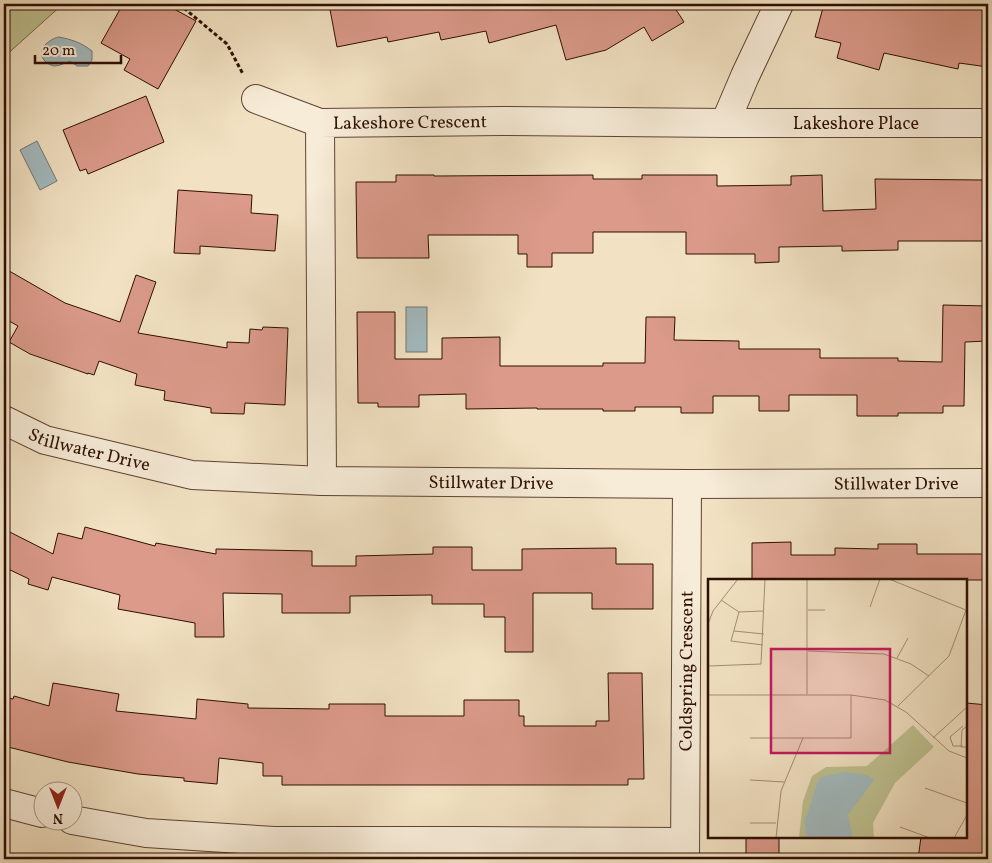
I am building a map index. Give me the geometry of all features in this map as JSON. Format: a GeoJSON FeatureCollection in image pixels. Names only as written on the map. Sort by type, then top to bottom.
{"type":"FeatureCollection","features":[{"type":"Feature","properties":{"kind":"street"},"geometry":{"type":"LineString","coordinates":[[725,122],[779,4]]}},
{"type":"Feature","properties":{"kind":"street"},"geometry":{"type":"LineString","coordinates":[[256,99],[320,122]]}},
{"type":"Feature","properties":{"kind":"street","name":"Lakeshore Crescent"},"geometry":{"type":"LineString","coordinates":[[322,481],[320,122],[725,122]]}},
{"type":"Feature","properties":{"kind":"street","name":"Lakeshore Place"},"geometry":{"type":"LineString","coordinates":[[725,122],[988,123]]}},
{"type":"Feature","properties":{"kind":"street","name":"Stillwater Drive"},"geometry":{"type":"LineString","coordinates":[[4,420],[45,440],[192,475],[322,481],[687,484],[988,483]]}},
{"type":"Feature","properties":{"kind":"street","name":"Coldspring Crescent"},"geometry":{"type":"LineString","coordinates":[[685,851],[687,484]]}},
{"type":"Feature","properties":{"kind":"street"},"geometry":{"type":"LineString","coordinates":[[4,803],[32,811]]}},
{"type":"Feature","properties":{"kind":"street"},"geometry":{"type":"LineString","coordinates":[[82,822],[146,833],[274,841],[471,840],[685,851]]}},
{"type":"Feature","properties":{"kind":"path"},"geometry":{"type":"LineString","coordinates":[[179,4],[227,44],[256,99]]}},
{"type":"Feature","properties":{"kind":"green space"},"geometry":{"type":"Polygon","coordinates":[[[4,4],[63,4],[4,57],[4,4]]]}},
{"type":"Feature","properties":{"kind":"water"},"geometry":{"type":"Polygon","coordinates":[[[58,37],[76,42],[92,51],[92,60],[88,66],[77,66],[70,61],[54,66],[46,62],[42,56],[43,49],[51,40],[58,37]]]}},
{"type":"Feature","properties":{"kind":"water"},"geometry":{"type":"Polygon","coordinates":[[[37,141],[57,181],[40,190],[20,150],[37,141]]]}},
{"type":"Feature","properties":{"kind":"water"},"geometry":{"type":"Polygon","coordinates":[[[406,307],[427,307],[427,352],[406,352],[406,307]]]}},
{"type":"Feature","properties":{"kind":"building"},"geometry":{"type":"Polygon","coordinates":[[[123,4],[165,4],[196,21],[158,89],[124,70],[130,59],[101,43],[123,4]]]}},
{"type":"Feature","properties":{"kind":"building"},"geometry":{"type":"Polygon","coordinates":[[[329,4],[682,4],[675,8],[684,22],[652,41],[644,27],[606,50],[566,60],[556,25],[489,43],[486,31],[441,40],[439,32],[388,42],[387,37],[337,47],[329,4]]]}},
{"type":"Feature","properties":{"kind":"building"},"geometry":{"type":"Polygon","coordinates":[[[824,4],[988,4],[988,67],[959,63],[958,69],[884,53],[879,70],[837,58],[841,43],[815,37],[824,4]]]}},
{"type":"Feature","properties":{"kind":"building"},"geometry":{"type":"Polygon","coordinates":[[[146,96],[164,142],[88,174],[86,169],[80,171],[63,130],[146,96]]]}},
{"type":"Feature","properties":{"kind":"building"},"geometry":{"type":"Polygon","coordinates":[[[396,175],[593,175],[593,179],[642,179],[642,175],[717,175],[717,186],[791,185],[791,176],[822,175],[823,211],[876,209],[875,179],[984,180],[984,241],[898,241],[898,250],[842,251],[842,246],[779,247],[779,262],[755,263],[755,254],[686,254],[686,232],[593,232],[593,253],[552,253],[552,267],[527,267],[527,254],[518,254],[518,235],[428,235],[429,258],[357,258],[356,182],[396,182],[396,175]]]}},
{"type":"Feature","properties":{"kind":"building"},"geometry":{"type":"Polygon","coordinates":[[[178,190],[252,195],[251,213],[278,215],[275,251],[200,246],[200,254],[174,253],[178,190]]]}},
{"type":"Feature","properties":{"kind":"building"},"geometry":{"type":"Polygon","coordinates":[[[4,268],[65,303],[120,322],[136,275],[156,282],[138,333],[227,348],[227,342],[249,343],[250,329],[262,330],[263,327],[288,328],[285,405],[245,403],[244,414],[211,413],[211,408],[164,400],[165,391],[135,385],[137,374],[99,361],[94,375],[30,354],[9,342],[18,326],[4,318],[4,268]]]}},
{"type":"Feature","properties":{"kind":"building"},"geometry":{"type":"Polygon","coordinates":[[[943,305],[988,306],[988,341],[965,342],[964,406],[943,406],[943,413],[898,413],[898,416],[857,416],[857,395],[789,395],[789,411],[759,411],[759,396],[713,396],[713,413],[681,413],[681,407],[635,407],[635,411],[537,408],[466,409],[466,394],[419,395],[419,407],[378,407],[378,403],[358,403],[357,312],[395,312],[395,359],[442,359],[442,338],[500,337],[500,366],[603,366],[603,363],[645,363],[646,317],[675,317],[674,340],[739,341],[739,349],[820,349],[820,358],[898,358],[898,361],[942,362],[943,305]]]}},
{"type":"Feature","properties":{"kind":"building"},"geometry":{"type":"Polygon","coordinates":[[[85,527],[155,546],[156,543],[216,554],[216,549],[312,551],[312,566],[356,566],[356,556],[433,554],[433,547],[472,547],[472,570],[522,570],[522,549],[616,548],[616,564],[653,564],[653,609],[592,609],[592,593],[533,593],[533,652],[505,652],[505,617],[484,617],[484,604],[432,604],[432,595],[350,596],[350,613],[282,613],[282,594],[223,593],[224,637],[195,637],[195,623],[118,609],[120,595],[52,577],[48,590],[28,584],[29,579],[4,567],[4,529],[53,554],[58,533],[82,539],[85,527]]]}},
{"type":"Feature","properties":{"kind":"building"},"geometry":{"type":"Polygon","coordinates":[[[791,542],[791,555],[835,555],[835,548],[878,549],[878,544],[917,544],[917,554],[988,554],[988,580],[752,579],[752,543],[791,542]]]}},
{"type":"Feature","properties":{"kind":"building"},"geometry":{"type":"Polygon","coordinates":[[[608,673],[642,673],[644,779],[628,779],[628,785],[282,785],[282,776],[263,776],[263,763],[219,758],[217,784],[184,781],[184,778],[138,774],[68,762],[4,746],[4,697],[13,699],[14,696],[49,706],[53,683],[119,694],[116,711],[196,719],[197,699],[248,704],[248,708],[329,709],[329,704],[385,704],[385,716],[464,716],[464,700],[519,700],[519,716],[524,716],[524,726],[596,726],[596,721],[609,721],[608,673]]]}},
{"type":"Feature","properties":{"kind":"building"},"geometry":{"type":"Polygon","coordinates":[[[967,703],[988,705],[988,859],[918,859],[921,838],[967,838],[967,703]]]}},
{"type":"Feature","properties":{"kind":"building"},"geometry":{"type":"Polygon","coordinates":[[[746,838],[779,838],[779,859],[746,859],[746,838]]]}}]}
